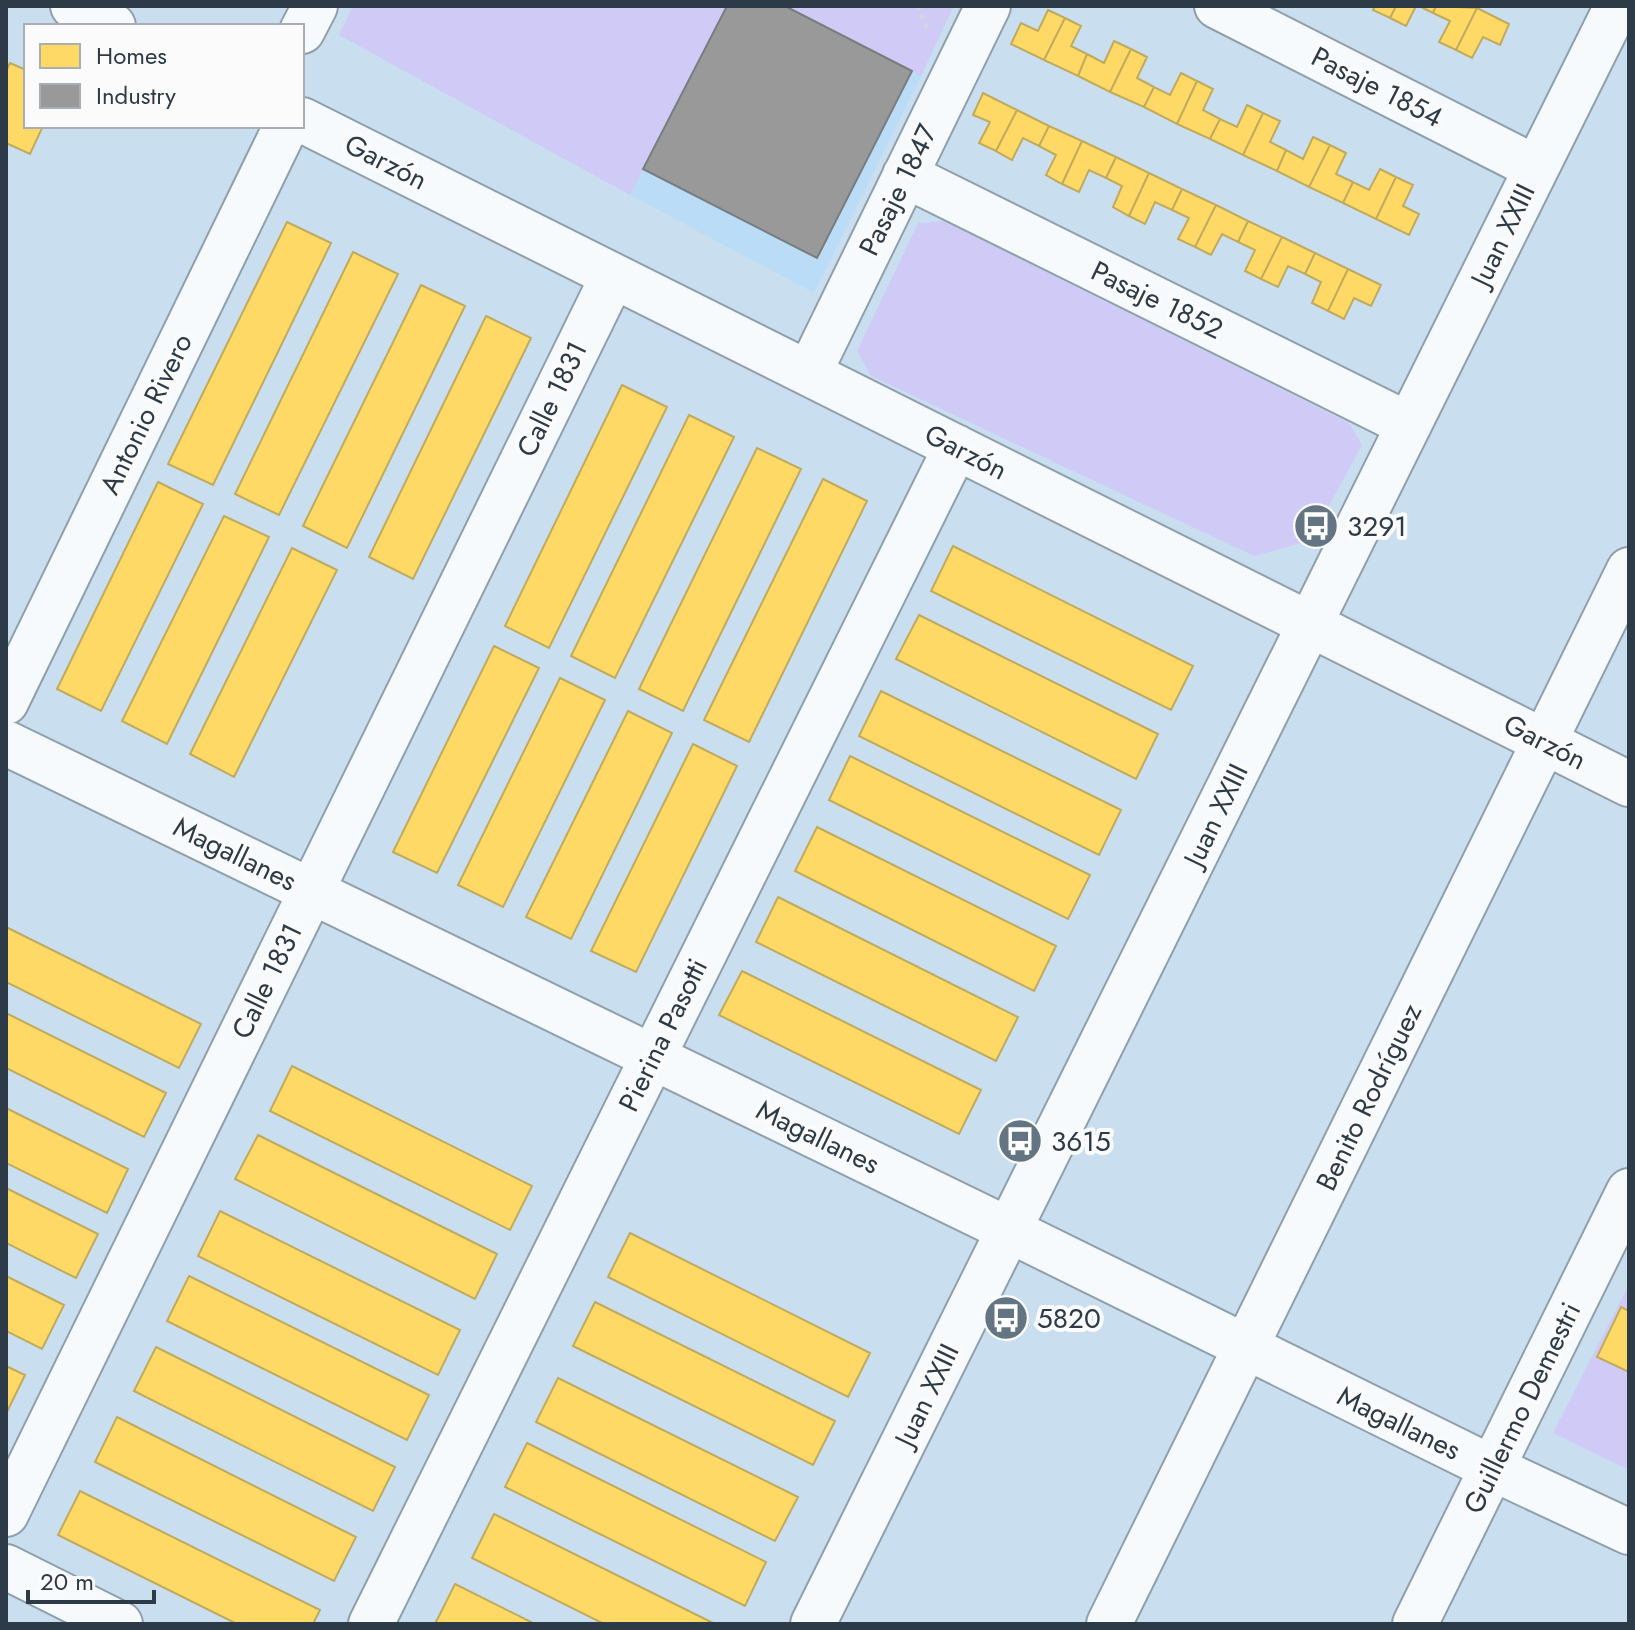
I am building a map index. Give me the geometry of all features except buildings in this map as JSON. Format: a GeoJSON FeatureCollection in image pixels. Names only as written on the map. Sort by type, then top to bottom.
{"type":"FeatureCollection","features":[{"type":"Feature","properties":{"kind":"street"},"geometry":{"type":"LineString","coordinates":[[73,6],[109,24]]}},
{"type":"Feature","properties":{"kind":"street"},"geometry":{"type":"LineString","coordinates":[[304,27],[315,6]]}},
{"type":"Feature","properties":{"kind":"street","name":"Pasaje 1847"},"geometry":{"type":"LineString","coordinates":[[809,373],[988,6]]}},
{"type":"Feature","properties":{"kind":"street","name":"Pasaje 1854"},"geometry":{"type":"LineString","coordinates":[[1217,6],[1536,168]]}},
{"type":"Feature","properties":{"kind":"street","name":"Juan XXIII"},"geometry":{"type":"LineString","coordinates":[[813,1624],[1536,168],[1620,13]]}},
{"type":"Feature","properties":{"kind":"street","name":"Garzón"},"geometry":{"type":"LineString","coordinates":[[304,121],[1629,784]]}},
{"type":"Feature","properties":{"kind":"street","name":"Antonio Rivero"},"geometry":{"type":"LineString","coordinates":[[6,702],[16,659],[285,128]]}},
{"type":"Feature","properties":{"kind":"street","name":"Pasaje 1852"},"geometry":{"type":"LineString","coordinates":[[905,175],[1409,425]]}},
{"type":"Feature","properties":{"kind":"street","name":"Calle 1831"},"geometry":{"type":"LineString","coordinates":[[6,1514],[613,276]]}},
{"type":"Feature","properties":{"kind":"street","name":"Pierina Pasotti"},"geometry":{"type":"LineString","coordinates":[[371,1624],[956,447]]}},
{"type":"Feature","properties":{"kind":"street","name":"Benito Rodríguez"},"geometry":{"type":"LineString","coordinates":[[1109,1624],[1629,570]]}},
{"type":"Feature","properties":{"kind":"street","name":"Magallanes"},"geometry":{"type":"LineString","coordinates":[[6,743],[1629,1532]]}},
{"type":"Feature","properties":{"kind":"street","name":"Guillermo Demestri"},"geometry":{"type":"LineString","coordinates":[[1415,1624],[1629,1191]]}},
{"type":"Feature","properties":{"kind":"street"},"geometry":{"type":"LineString","coordinates":[[6,1567],[120,1624]]}},
{"type":"Feature","properties":{"kind":"shaded area"},"geometry":{"type":"Polygon","coordinates":[[[353,6],[727,6],[630,195],[339,35],[353,6]]]}},
{"type":"Feature","properties":{"kind":"shaded area"},"geometry":{"type":"Polygon","coordinates":[[[727,6],[785,6],[921,76],[814,293],[630,195],[727,6]]]}},
{"type":"Feature","properties":{"kind":"shaded area"},"geometry":{"type":"Polygon","coordinates":[[[785,6],[954,6],[921,76],[785,6]]]}},
{"type":"Feature","properties":{"kind":"shaded area"},"geometry":{"type":"Polygon","coordinates":[[[944,221],[1349,423],[1362,445],[1310,541],[1254,556],[871,376],[857,351],[918,223],[944,221]]]}},
{"type":"Feature","properties":{"kind":"shaded area"},"geometry":{"type":"Polygon","coordinates":[[[1629,1284],[1629,1470],[1553,1433],[1629,1284]]]}},
{"type":"Feature","properties":{"kind":"place","name":"3291"},"geometry":{"type":"Point","coordinates":[1316,526]}},
{"type":"Feature","properties":{"kind":"place","name":"3615"},"geometry":{"type":"Point","coordinates":[1020,1141]}},
{"type":"Feature","properties":{"kind":"place","name":"5820"},"geometry":{"type":"Point","coordinates":[1006,1318]}}]}
